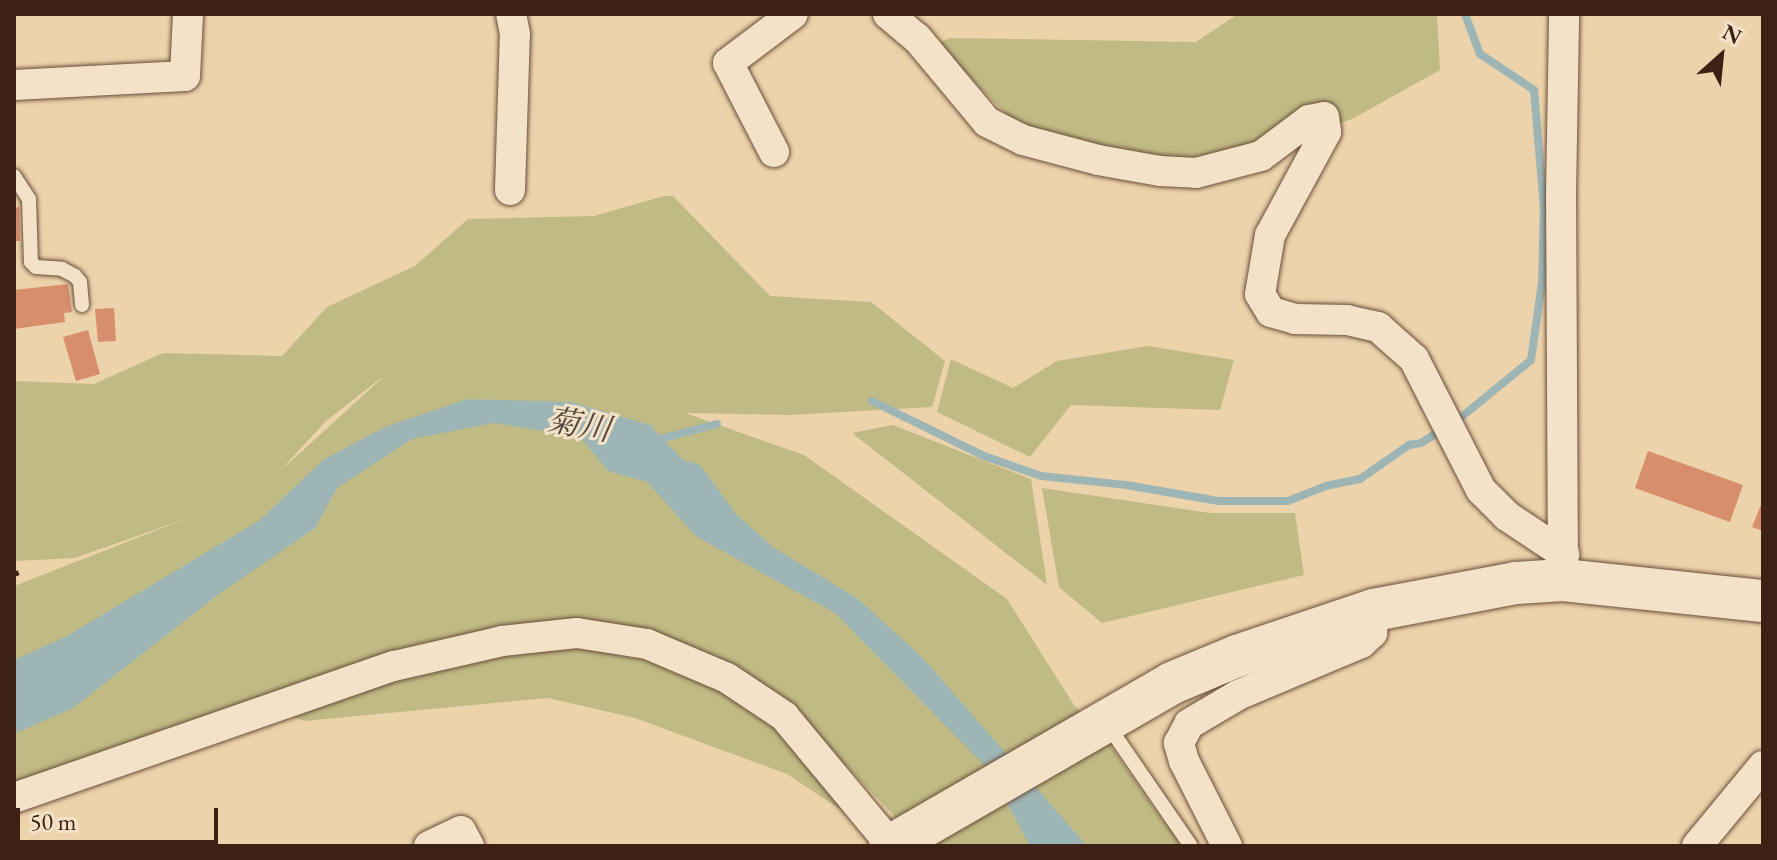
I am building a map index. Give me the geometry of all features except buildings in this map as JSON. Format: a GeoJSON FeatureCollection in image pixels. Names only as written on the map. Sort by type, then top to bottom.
{"type":"FeatureCollection","features":[{"type":"Feature","properties":{"kind":"street"},"geometry":{"type":"LineString","coordinates":[[14,85],[185,76],[188,14]]}},
{"type":"Feature","properties":{"kind":"street"},"geometry":{"type":"LineString","coordinates":[[510,190],[515,34],[511,14]]}},
{"type":"Feature","properties":{"kind":"street"},"geometry":{"type":"LineString","coordinates":[[774,152],[728,63],[793,14]]}},
{"type":"Feature","properties":{"kind":"street"},"geometry":{"type":"LineString","coordinates":[[888,14],[917,38],[987,122],[1023,140],[1098,160],[1160,171],[1208,171],[1261,156],[1309,120],[1324,117],[1326,132],[1270,235],[1260,294],[1271,312],[1295,319],[1347,320],[1378,327],[1414,359],[1444,411],[1481,490],[1563,567]]}},
{"type":"Feature","properties":{"kind":"street"},"geometry":{"type":"LineString","coordinates":[[1563,567],[1561,194],[1564,14]]}},
{"type":"Feature","properties":{"kind":"street"},"geometry":{"type":"LineString","coordinates":[[14,798],[394,666],[502,641],[577,633],[647,644],[727,678],[784,716],[894,843],[1172,683],[1237,656],[1374,610],[1516,583],[1563,567],[1763,601]]}},
{"type":"Feature","properties":{"kind":"street"},"geometry":{"type":"LineString","coordinates":[[1227,846],[1184,761],[1179,743],[1189,724],[1238,695],[1361,643],[1372,633],[1374,610]]}},
{"type":"Feature","properties":{"kind":"street"},"geometry":{"type":"LineString","coordinates":[[1697,846],[1763,766]]}},
{"type":"Feature","properties":{"kind":"street"},"geometry":{"type":"LineString","coordinates":[[429,846],[461,831],[469,846]]}},
{"type":"Feature","properties":{"kind":"lane"},"geometry":{"type":"LineString","coordinates":[[14,176],[29,199],[31,262],[36,267],[62,269],[75,276],[80,282],[82,305]]}},
{"type":"Feature","properties":{"kind":"lane"},"geometry":{"type":"LineString","coordinates":[[1100,724],[1191,846]]}},
{"type":"Feature","properties":{"kind":"shaded area"},"geometry":{"type":"Polygon","coordinates":[[[1238,14],[1437,14],[1440,70],[1352,119],[1254,155],[1186,158],[1107,150],[1024,132],[937,44],[949,38],[1196,42],[1238,14]]]}},
{"type":"Feature","properties":{"kind":"shaded area"},"geometry":{"type":"Polygon","coordinates":[[[673,196],[770,296],[871,302],[945,361],[932,407],[790,415],[685,413],[804,455],[1007,599],[1074,705],[1105,738],[1161,818],[1186,846],[923,846],[817,735],[859,822],[787,774],[635,718],[548,698],[305,721],[293,717],[14,800],[14,586],[188,518],[75,558],[14,561],[14,381],[94,384],[163,353],[282,356],[327,307],[415,266],[468,219],[594,216],[673,196]],[[381,379],[326,421],[279,472],[381,379]]]}},
{"type":"Feature","properties":{"kind":"shaded area"},"geometry":{"type":"Polygon","coordinates":[[[1148,346],[1234,360],[1220,410],[1071,405],[1030,457],[937,412],[951,359],[1013,388],[1057,361],[1148,346]]]}},
{"type":"Feature","properties":{"kind":"shaded area"},"geometry":{"type":"Polygon","coordinates":[[[893,425],[1031,479],[1047,585],[852,433],[893,425]]]}},
{"type":"Feature","properties":{"kind":"shaded area"},"geometry":{"type":"Polygon","coordinates":[[[1042,488],[1210,513],[1295,513],[1304,575],[1102,623],[1059,587],[1042,488]]]}},
{"type":"Feature","properties":{"kind":"water","name":"菊川"},"geometry":{"type":"Polygon","coordinates":[[[467,399],[572,402],[650,425],[683,460],[700,465],[736,514],[773,547],[858,599],[921,656],[1087,846],[1030,846],[990,771],[835,613],[697,537],[647,482],[608,471],[580,437],[494,423],[412,439],[337,488],[315,528],[215,597],[73,708],[14,734],[14,660],[67,636],[260,520],[323,460],[385,427],[467,399]]]}},
{"type":"Feature","properties":{"kind":"waterway"},"geometry":{"type":"LineString","coordinates":[[872,401],[984,456],[1041,476],[1126,485],[1219,501],[1288,501],[1326,486],[1360,479],[1409,445],[1421,443],[1459,419],[1531,360],[1542,283],[1544,209],[1534,90],[1480,54],[1465,14]]}},
{"type":"Feature","properties":{"kind":"waterway"},"geometry":{"type":"LineString","coordinates":[[656,440],[717,424]]}}]}
